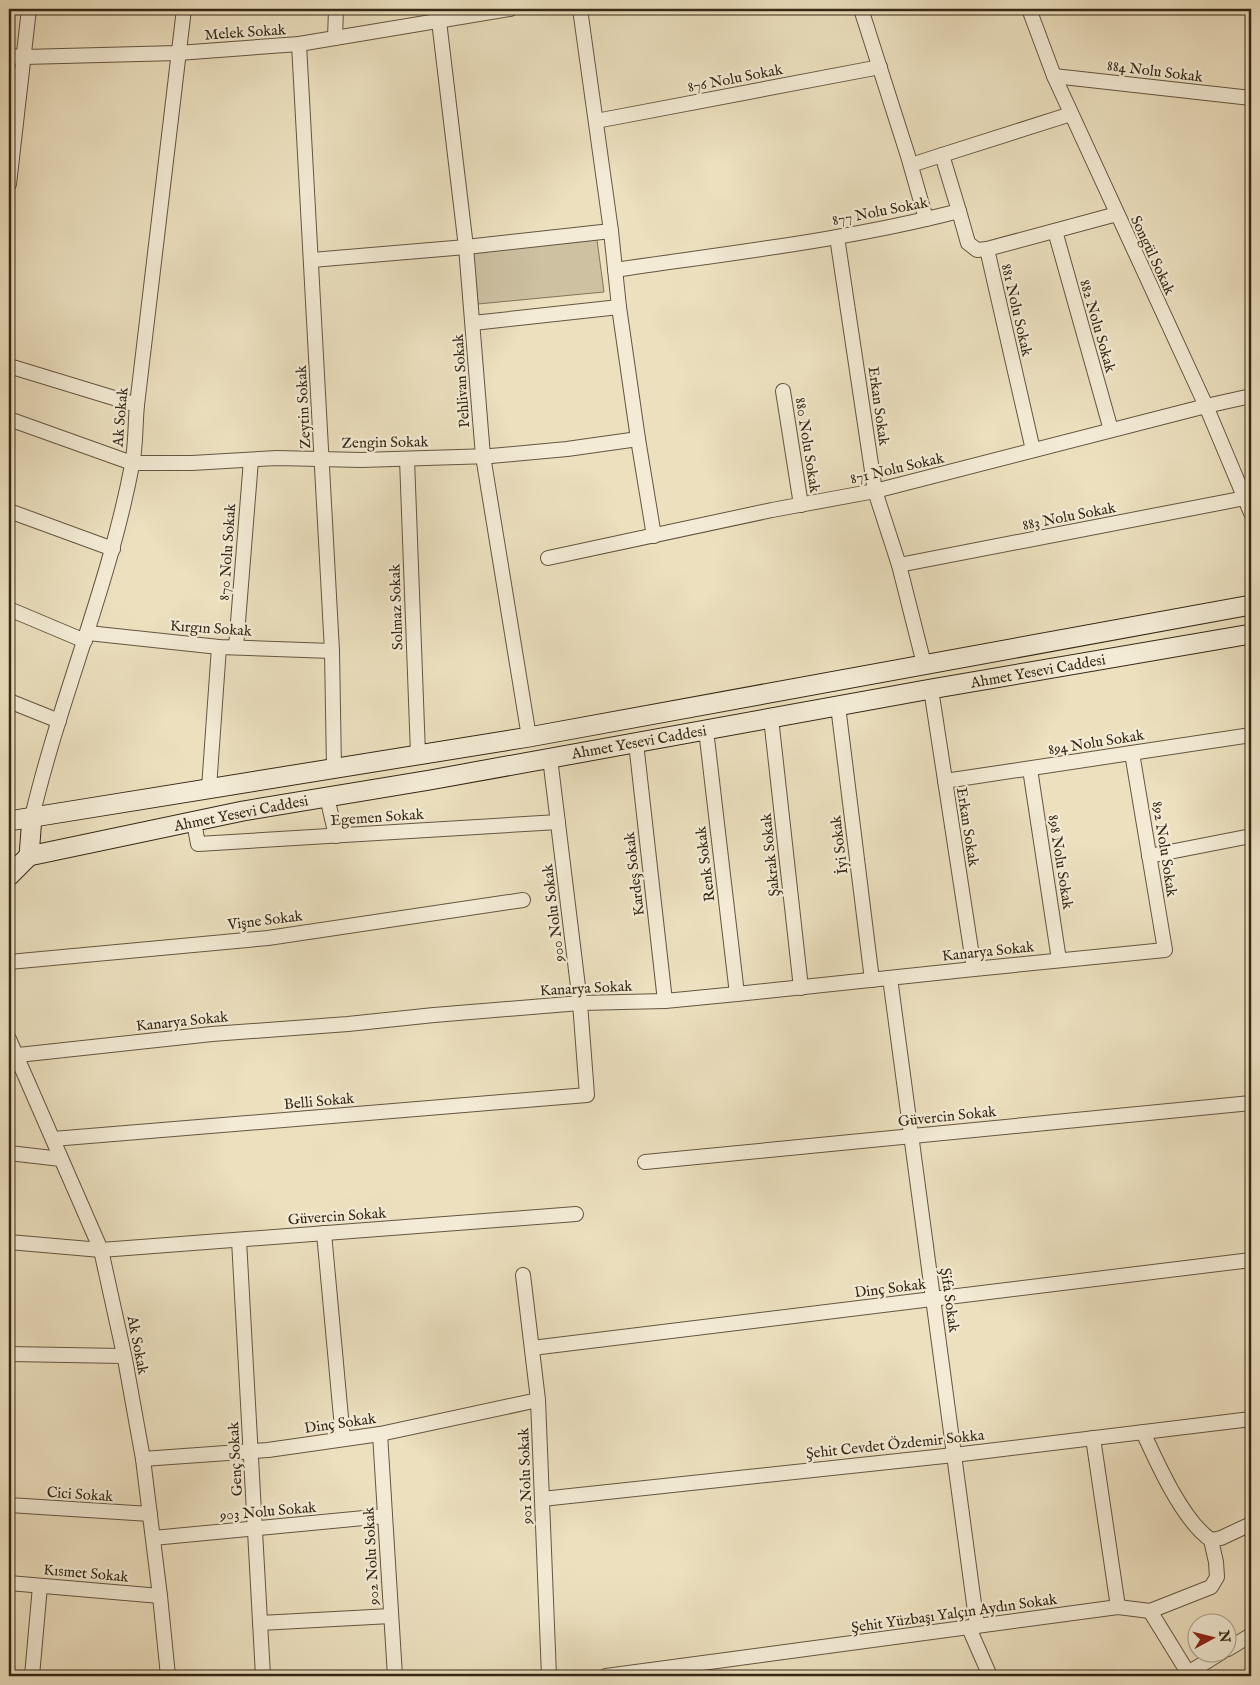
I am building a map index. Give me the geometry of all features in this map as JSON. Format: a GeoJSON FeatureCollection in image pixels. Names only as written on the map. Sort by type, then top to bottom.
{"type":"FeatureCollection","features":[{"type":"Feature","properties":{"kind":"main road","name":"Ahmet Yesevi Caddesi"},"geometry":{"type":"LineString","coordinates":[[9,821],[528,737],[1251,605]]}},
{"type":"Feature","properties":{"kind":"main road","name":"Ahmet Yesevi Caddesi"},"geometry":{"type":"LineString","coordinates":[[29,856],[243,811],[430,780],[931,689],[1251,634]]}},
{"type":"Feature","properties":{"kind":"main road"},"geometry":{"type":"LineString","coordinates":[[9,876],[29,856],[32,817]]}},
{"type":"Feature","properties":{"kind":"street"},"geometry":{"type":"LineString","coordinates":[[9,184],[29,9]]}},
{"type":"Feature","properties":{"kind":"street","name":"Ak Sokak"},"geometry":{"type":"LineString","coordinates":[[32,817],[43,770],[113,549],[132,463],[137,405],[184,9]]}},
{"type":"Feature","properties":{"kind":"street"},"geometry":{"type":"LineString","coordinates":[[335,38],[336,9]]}},
{"type":"Feature","properties":{"kind":"street","name":"Melek Sokak"},"geometry":{"type":"LineString","coordinates":[[9,56],[178,53],[299,44],[510,9]]}},
{"type":"Feature","properties":{"kind":"street"},"geometry":{"type":"LineString","coordinates":[[580,9],[638,439],[654,536]]}},
{"type":"Feature","properties":{"kind":"street"},"geometry":{"type":"LineString","coordinates":[[861,9],[911,165],[926,219]]}},
{"type":"Feature","properties":{"kind":"street","name":"Songül Sokak"},"geometry":{"type":"LineString","coordinates":[[1028,9],[1054,76],[1206,406],[1251,513]]}},
{"type":"Feature","properties":{"kind":"street","name":"Pehlivan Sokak"},"geometry":{"type":"LineString","coordinates":[[439,21],[466,247],[483,456],[528,737]]}},
{"type":"Feature","properties":{"kind":"street","name":"Zeytin Sokak"},"geometry":{"type":"LineString","coordinates":[[299,44],[332,651],[334,768]]}},
{"type":"Feature","properties":{"kind":"street","name":"876 Nolu Sokak"},"geometry":{"type":"LineString","coordinates":[[596,121],[880,68]]}},
{"type":"Feature","properties":{"kind":"street","name":"884 Nolu Sokak"},"geometry":{"type":"LineString","coordinates":[[1054,76],[1251,98]]}},
{"type":"Feature","properties":{"kind":"street"},"geometry":{"type":"LineString","coordinates":[[911,165],[1071,114]]}},
{"type":"Feature","properties":{"kind":"street"},"geometry":{"type":"LineString","coordinates":[[942,155],[968,243],[977,250],[987,249]]}},
{"type":"Feature","properties":{"kind":"street","name":"877 Nolu Sokak"},"geometry":{"type":"LineString","coordinates":[[615,270],[837,237],[959,211]]}},
{"type":"Feature","properties":{"kind":"street","name":"881 Nolu Sokak"},"geometry":{"type":"LineString","coordinates":[[1033,450],[987,249],[1117,214]]}},
{"type":"Feature","properties":{"kind":"street"},"geometry":{"type":"LineString","coordinates":[[312,260],[466,247],[611,231]]}},
{"type":"Feature","properties":{"kind":"street","name":"882 Nolu Sokak"},"geometry":{"type":"LineString","coordinates":[[1054,231],[1111,430]]}},
{"type":"Feature","properties":{"kind":"street","name":"Erkan Sokak"},"geometry":{"type":"LineString","coordinates":[[837,237],[875,491],[899,565],[924,664]]}},
{"type":"Feature","properties":{"kind":"street"},"geometry":{"type":"LineString","coordinates":[[473,323],[620,307]]}},
{"type":"Feature","properties":{"kind":"street"},"geometry":{"type":"LineString","coordinates":[[9,366],[137,405]]}},
{"type":"Feature","properties":{"kind":"street","name":"880 Nolu Sokak"},"geometry":{"type":"LineString","coordinates":[[783,391],[801,505]]}},
{"type":"Feature","properties":{"kind":"street","name":"871 Nolu Sokak"},"geometry":{"type":"LineString","coordinates":[[548,558],[875,491],[1251,396]]}},
{"type":"Feature","properties":{"kind":"street","name":"Zengin Sokak"},"geometry":{"type":"LineString","coordinates":[[9,419],[132,463],[483,456],[567,449],[638,439]]}},
{"type":"Feature","properties":{"kind":"street","name":"Solmaz Sokak"},"geometry":{"type":"LineString","coordinates":[[407,459],[418,754]]}},
{"type":"Feature","properties":{"kind":"street","name":"870 Nolu Sokak"},"geometry":{"type":"LineString","coordinates":[[236,647],[251,460]]}},
{"type":"Feature","properties":{"kind":"street","name":"883 Nolu Sokak"},"geometry":{"type":"LineString","coordinates":[[899,565],[1245,498]]}},
{"type":"Feature","properties":{"kind":"street"},"geometry":{"type":"LineString","coordinates":[[9,511],[113,549]]}},
{"type":"Feature","properties":{"kind":"street","name":"Kırgın Sokak"},"geometry":{"type":"LineString","coordinates":[[9,609],[86,637],[219,647],[332,651]]}},
{"type":"Feature","properties":{"kind":"street"},"geometry":{"type":"LineString","coordinates":[[210,788],[219,647]]}},
{"type":"Feature","properties":{"kind":"street","name":"Erkan Sokak"},"geometry":{"type":"LineString","coordinates":[[931,689],[974,969]]}},
{"type":"Feature","properties":{"kind":"street"},"geometry":{"type":"LineString","coordinates":[[9,701],[59,721]]}},
{"type":"Feature","properties":{"kind":"street","name":"İyi Sokak"},"geometry":{"type":"LineString","coordinates":[[838,706],[872,980]]}},
{"type":"Feature","properties":{"kind":"street","name":"Şakrak Sokak"},"geometry":{"type":"LineString","coordinates":[[771,718],[801,988]]}},
{"type":"Feature","properties":{"kind":"street","name":"Renk Sokak"},"geometry":{"type":"LineString","coordinates":[[706,730],[737,994]]}},
{"type":"Feature","properties":{"kind":"street","name":"894 Nolu Sokak"},"geometry":{"type":"LineString","coordinates":[[945,782],[1251,735]]}},
{"type":"Feature","properties":{"kind":"street","name":"Kardeş Sokak"},"geometry":{"type":"LineString","coordinates":[[636,743],[665,1000]]}},
{"type":"Feature","properties":{"kind":"street","name":"892 Nolu Sokak"},"geometry":{"type":"LineString","coordinates":[[1132,753],[1165,950]]}},
{"type":"Feature","properties":{"kind":"street","name":"900 Nolu Sokak"},"geometry":{"type":"LineString","coordinates":[[550,758],[580,1003],[587,1095]]}},
{"type":"Feature","properties":{"kind":"street","name":"898 Nolu Sokak"},"geometry":{"type":"LineString","coordinates":[[1030,768],[1059,960]]}},
{"type":"Feature","properties":{"kind":"street"},"geometry":{"type":"LineString","coordinates":[[327,797],[336,836]]}},
{"type":"Feature","properties":{"kind":"street","name":"Egemen Sokak"},"geometry":{"type":"LineString","coordinates":[[194,822],[198,844],[558,822]]}},
{"type":"Feature","properties":{"kind":"street"},"geometry":{"type":"LineString","coordinates":[[1149,856],[1251,836]]}},
{"type":"Feature","properties":{"kind":"street","name":"Vişne Sokak"},"geometry":{"type":"LineString","coordinates":[[9,962],[268,938],[523,900]]}},
{"type":"Feature","properties":{"kind":"street","name":"Kanarya Sokak"},"geometry":{"type":"LineString","coordinates":[[12,1056],[212,1034],[348,1024],[434,1015],[580,1003],[665,1000],[737,994],[1165,950]]}},
{"type":"Feature","properties":{"kind":"street","name":"Şifa Sokak"},"geometry":{"type":"LineString","coordinates":[[890,978],[954,1455],[973,1627],[990,1676]]}},
{"type":"Feature","properties":{"kind":"street","name":"Ak Sokak"},"geometry":{"type":"LineString","coordinates":[[9,1039],[12,1056],[53,1139],[101,1250],[124,1356],[143,1459],[168,1676]]}},
{"type":"Feature","properties":{"kind":"street","name":"Belli Sokak"},"geometry":{"type":"LineString","coordinates":[[53,1139],[587,1095]]}},
{"type":"Feature","properties":{"kind":"street","name":"Güvercin Sokak"},"geometry":{"type":"LineString","coordinates":[[645,1162],[1251,1103]]}},
{"type":"Feature","properties":{"kind":"street"},"geometry":{"type":"LineString","coordinates":[[9,1153],[61,1159]]}},
{"type":"Feature","properties":{"kind":"street","name":"Güvercin Sokak"},"geometry":{"type":"LineString","coordinates":[[9,1242],[101,1250],[576,1214]]}},
{"type":"Feature","properties":{"kind":"street"},"geometry":{"type":"LineString","coordinates":[[324,1233],[343,1439]]}},
{"type":"Feature","properties":{"kind":"street","name":"Genç Sokak"},"geometry":{"type":"LineString","coordinates":[[239,1240],[263,1676]]}},
{"type":"Feature","properties":{"kind":"street","name":"Dinç Sokak"},"geometry":{"type":"LineString","coordinates":[[532,1348],[1251,1260]]}},
{"type":"Feature","properties":{"kind":"street","name":"901 Nolu Sokak"},"geometry":{"type":"LineString","coordinates":[[523,1275],[538,1400],[549,1676]]}},
{"type":"Feature","properties":{"kind":"street"},"geometry":{"type":"LineString","coordinates":[[9,1354],[124,1356]]}},
{"type":"Feature","properties":{"kind":"street","name":"Dinç Sokak"},"geometry":{"type":"LineString","coordinates":[[143,1459],[251,1451],[380,1434],[538,1400]]}},
{"type":"Feature","properties":{"kind":"street","name":"Şehit Cevdet Özdemir Sokka"},"geometry":{"type":"LineString","coordinates":[[542,1499],[954,1455],[1251,1419]]}},
{"type":"Feature","properties":{"kind":"street"},"geometry":{"type":"LineString","coordinates":[[1143,1432],[1154,1458],[1184,1509],[1205,1535],[1211,1540],[1221,1538],[1251,1524]]}},
{"type":"Feature","properties":{"kind":"street","name":"902 Nolu Sokak"},"geometry":{"type":"LineString","coordinates":[[380,1434],[395,1676]]}},
{"type":"Feature","properties":{"kind":"street"},"geometry":{"type":"LineString","coordinates":[[1094,1438],[1118,1607]]}},
{"type":"Feature","properties":{"kind":"street","name":"Cici Sokak"},"geometry":{"type":"LineString","coordinates":[[9,1505],[150,1514]]}},
{"type":"Feature","properties":{"kind":"street","name":"903 Nolu Sokak"},"geometry":{"type":"LineString","coordinates":[[153,1538],[385,1516]]}},
{"type":"Feature","properties":{"kind":"street","name":"Şehit Yüzbaşı Yalçın Aydın Sokak"},"geometry":{"type":"LineString","coordinates":[[606,1676],[648,1673],[1118,1607],[1150,1611],[1211,1587],[1217,1577],[1211,1540]]}},
{"type":"Feature","properties":{"kind":"street","name":"Kısmet Sokak"},"geometry":{"type":"LineString","coordinates":[[9,1583],[160,1596]]}},
{"type":"Feature","properties":{"kind":"street"},"geometry":{"type":"LineString","coordinates":[[32,1676],[40,1586]]}},
{"type":"Feature","properties":{"kind":"street"},"geometry":{"type":"LineString","coordinates":[[1150,1611],[1189,1674],[1207,1662]]}},
{"type":"Feature","properties":{"kind":"street"},"geometry":{"type":"LineString","coordinates":[[260,1623],[391,1616]]}},
{"type":"Feature","properties":{"kind":"street"},"geometry":{"type":"LineString","coordinates":[[1238,1643],[1251,1635]]}},
{"type":"Feature","properties":{"kind":"shaded area"},"geometry":{"type":"Polygon","coordinates":[[[597,240],[604,292],[478,304],[473,252],[597,240]]]}}]}
